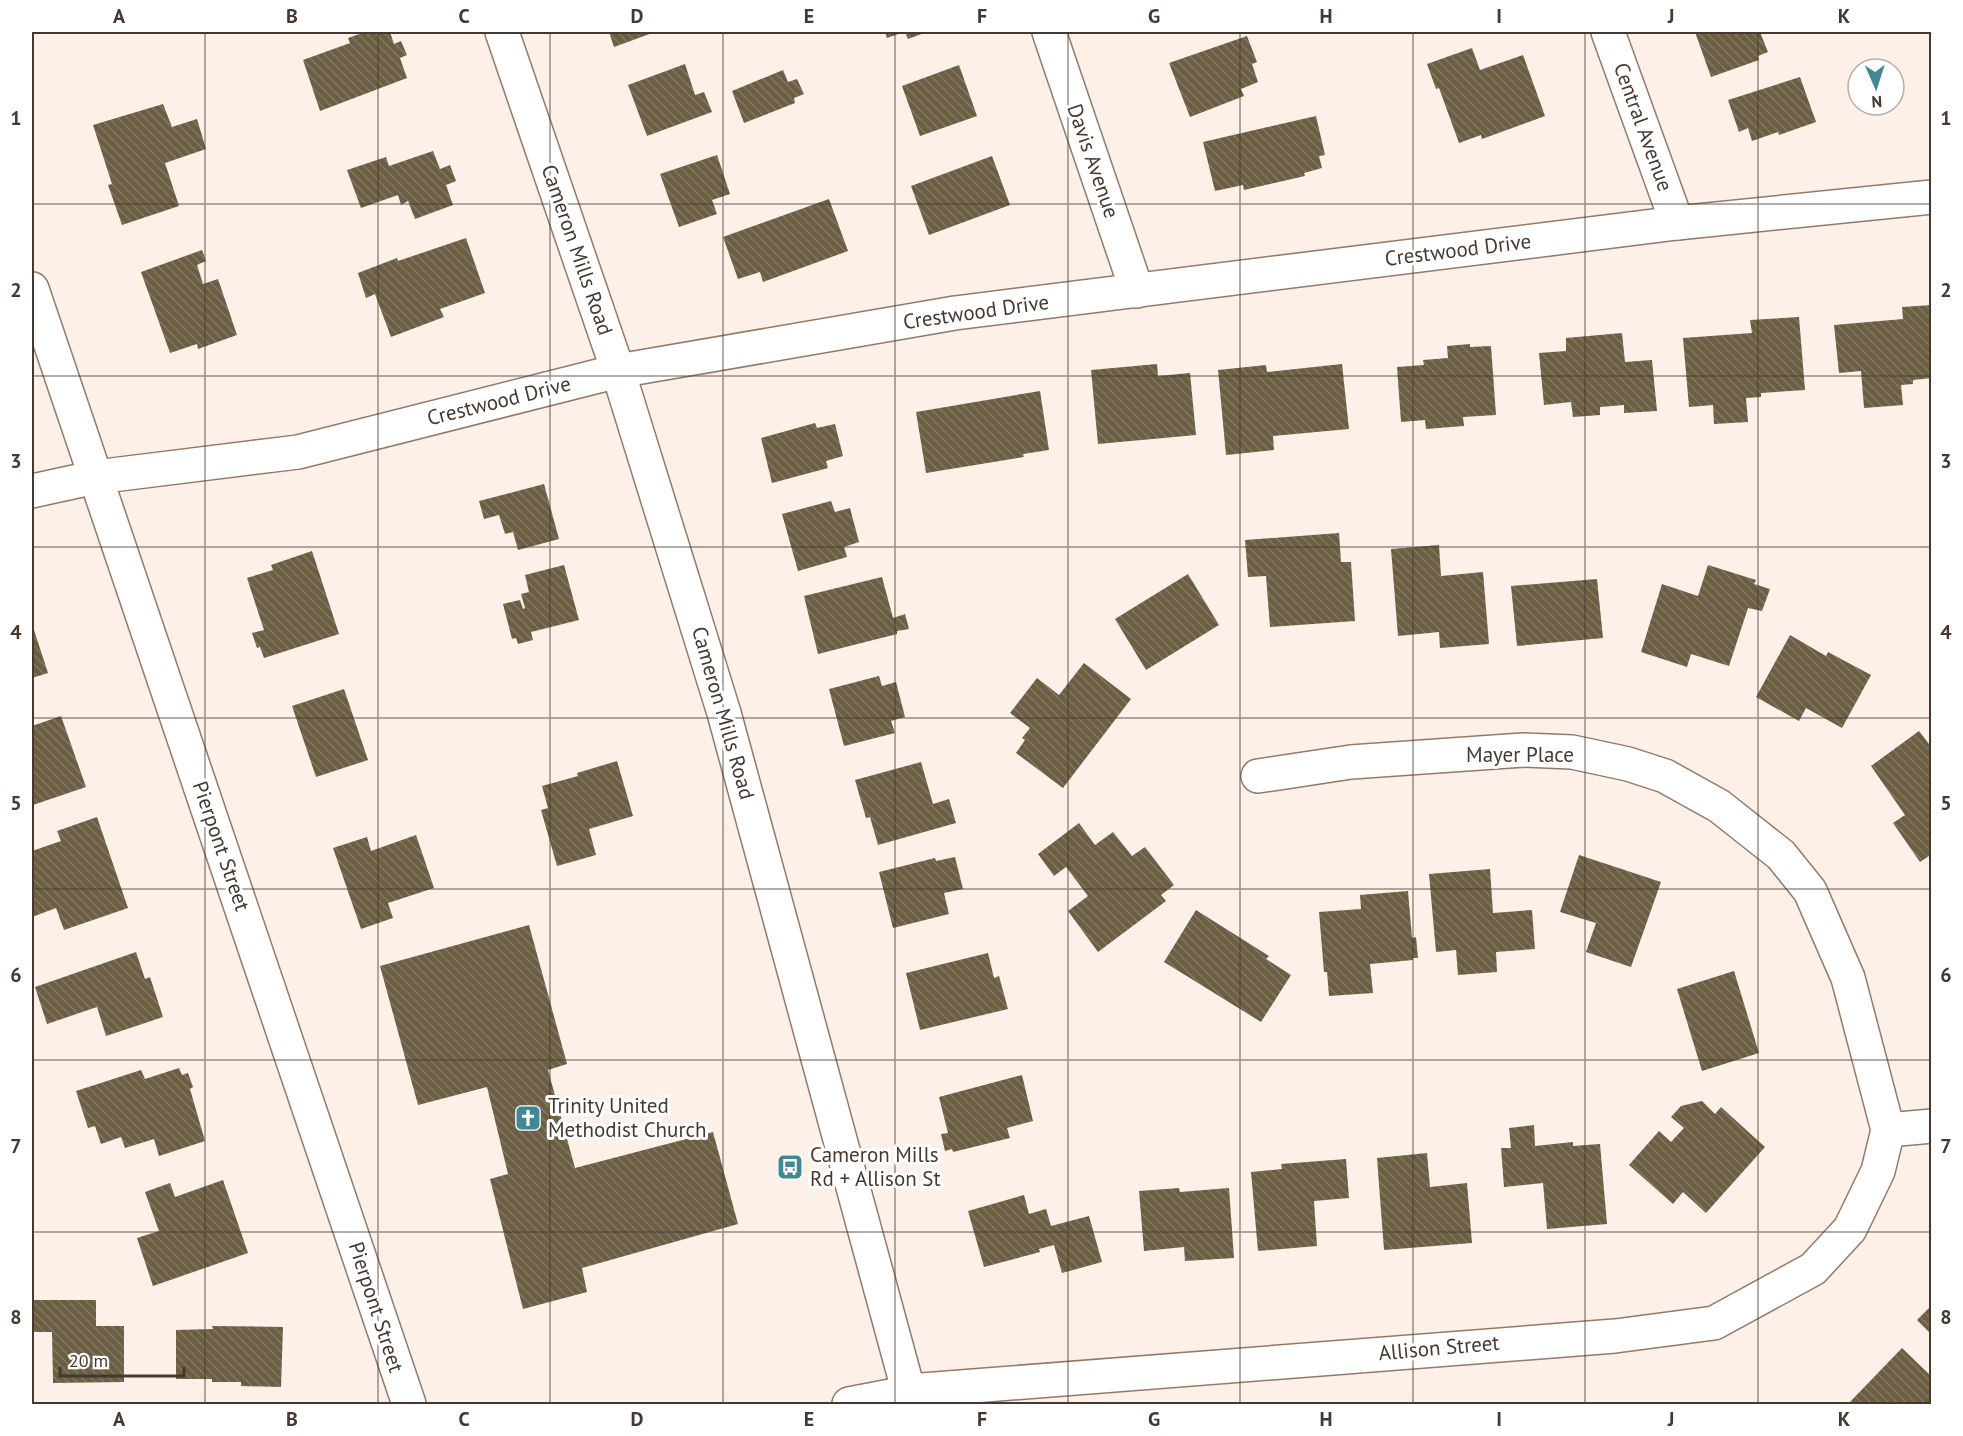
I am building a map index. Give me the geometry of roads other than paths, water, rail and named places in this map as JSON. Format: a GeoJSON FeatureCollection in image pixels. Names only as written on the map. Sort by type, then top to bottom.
{"type":"FeatureCollection","features":[{"type":"Feature","properties":{"kind":"street","name":"Cameron Mills Road"},"geometry":{"type":"LineString","coordinates":[[502,32],[618,370],[724,713],[910,1398]]}},
{"type":"Feature","properties":{"kind":"street","name":"Davis Avenue"},"geometry":{"type":"LineString","coordinates":[[1049,32],[1137,291]]}},
{"type":"Feature","properties":{"kind":"street","name":"Central Avenue"},"geometry":{"type":"LineString","coordinates":[[1608,32],[1677,223]]}},
{"type":"Feature","properties":{"kind":"street","name":"Crestwood Drive"},"geometry":{"type":"LineString","coordinates":[[32,491],[96,477],[298,452],[618,370],[955,313],[1677,223],[1932,197]]}},
{"type":"Feature","properties":{"kind":"street","name":"Pierpont Street"},"geometry":{"type":"LineString","coordinates":[[32,289],[409,1404]]}},
{"type":"Feature","properties":{"kind":"street","name":"Mayer Place"},"geometry":{"type":"LineString","coordinates":[[1258,776],[1362,761],[1523,750],[1572,752],[1628,764],[1665,776],[1719,806],[1781,855],[1810,891],[1848,978],[1888,1130]]}},
{"type":"Feature","properties":{"kind":"street"},"geometry":{"type":"LineString","coordinates":[[1888,1130],[1932,1126]]}},
{"type":"Feature","properties":{"kind":"street","name":"Allison Street"},"geometry":{"type":"LineString","coordinates":[[849,1404],[1615,1335],[1714,1323],[1813,1269],[1850,1228],[1878,1171],[1888,1130]]}},
{"type":"Feature","properties":{"kind":"place","name":"Trinity United Methodist Church"},"geometry":{"type":"Point","coordinates":[528,1118]}},
{"type":"Feature","properties":{"kind":"place","name":"Cameron Mills Rd + Allison St"},"geometry":{"type":"Point","coordinates":[790,1167]}}]}
